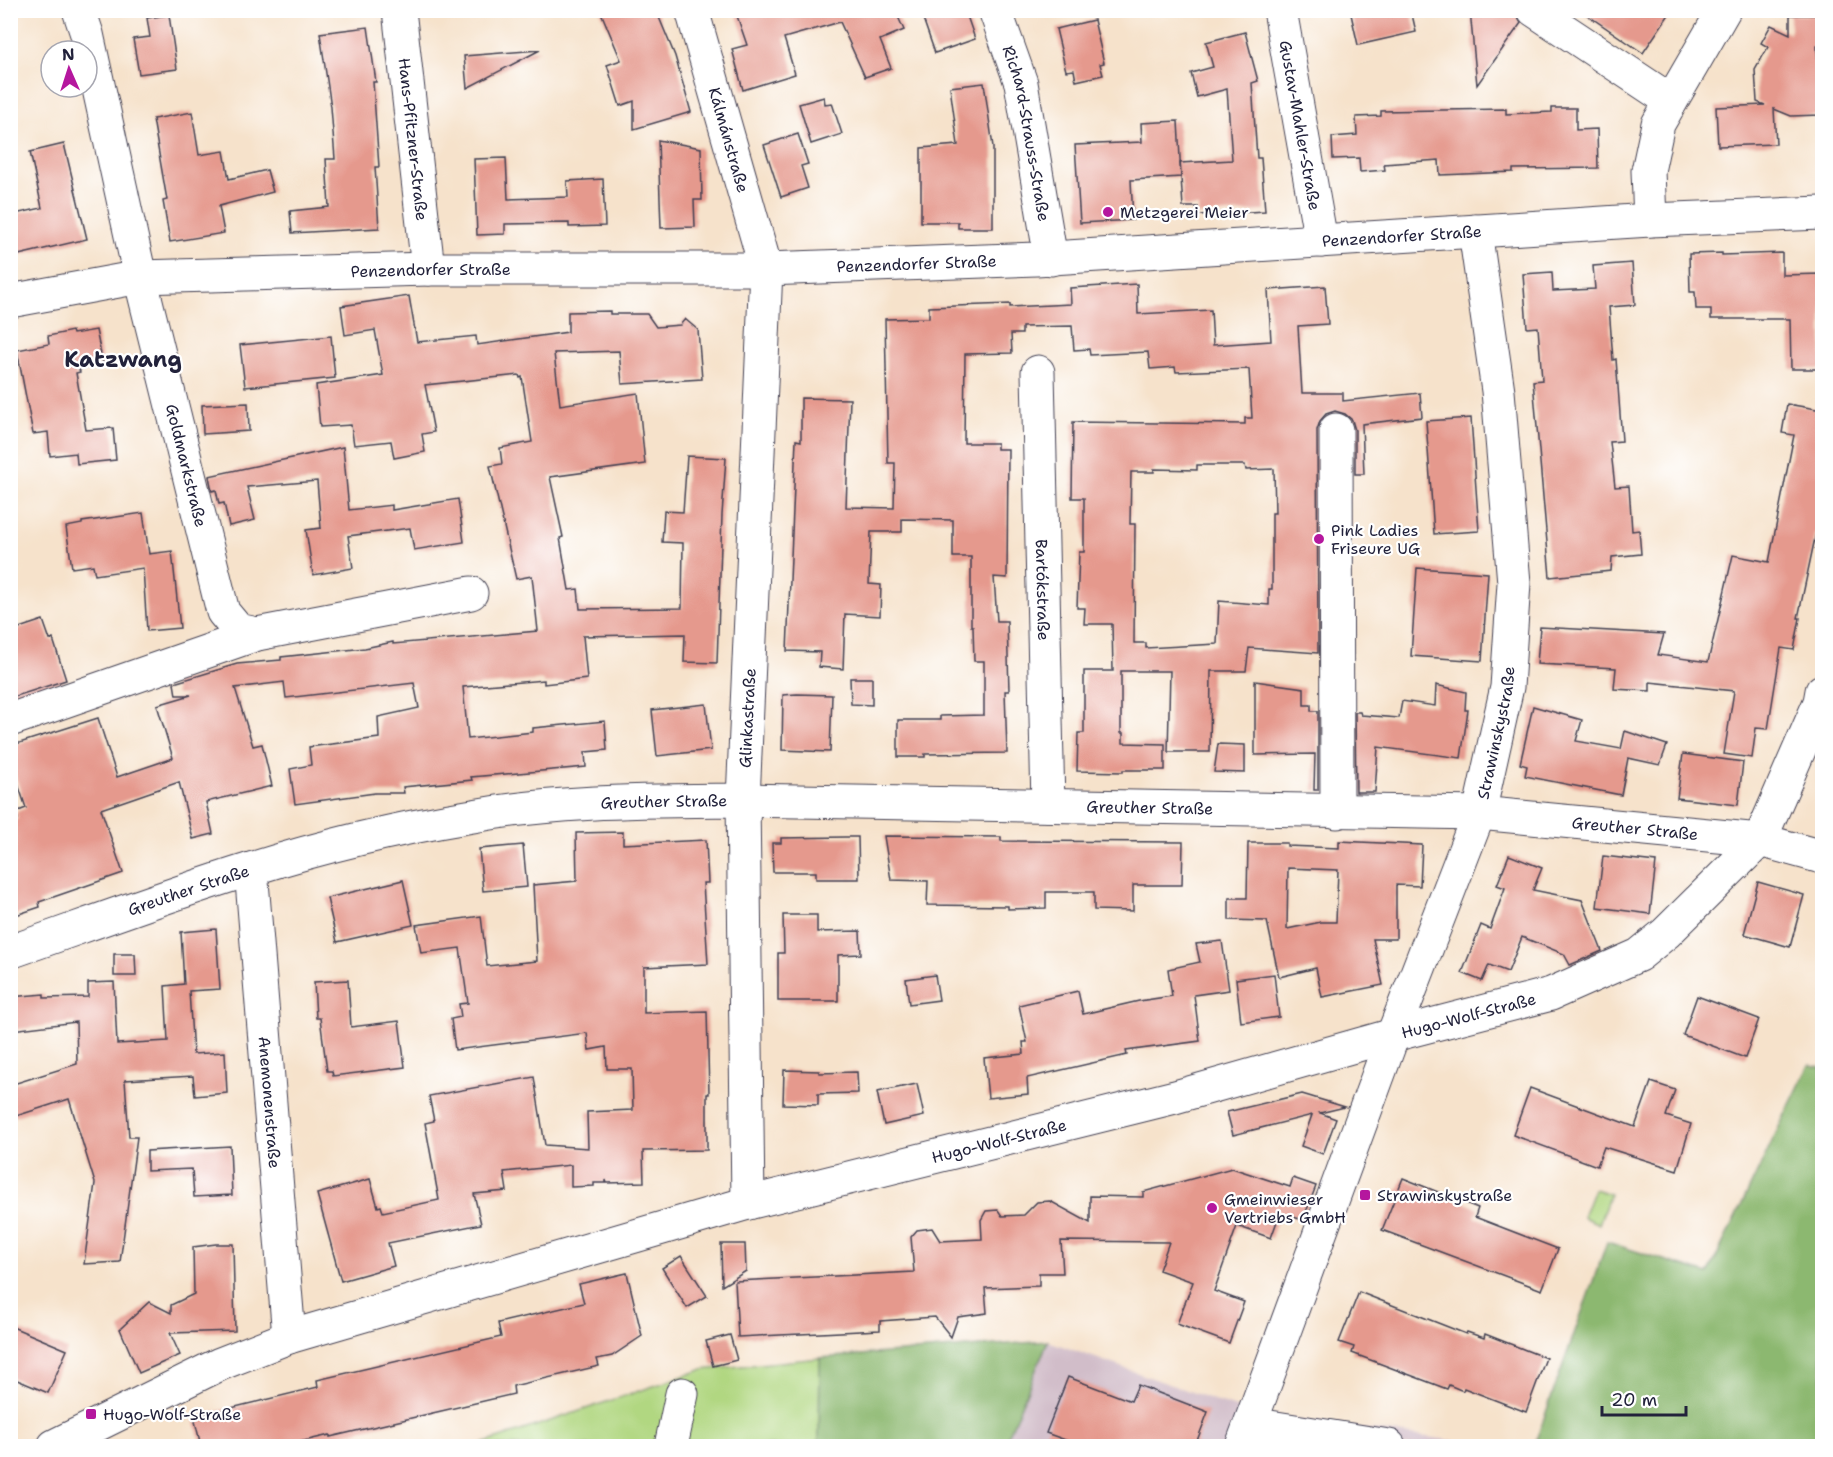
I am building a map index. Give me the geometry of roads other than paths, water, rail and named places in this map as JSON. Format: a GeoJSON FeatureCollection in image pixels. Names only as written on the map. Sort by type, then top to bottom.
{"type":"FeatureCollection","features":[{"type":"Feature","properties":{"kind":"street","name":"Goldmarkstraße"},"geometry":{"type":"LineString","coordinates":[[80,10],[140,277],[223,612],[238,630],[256,634]]}},
{"type":"Feature","properties":{"kind":"street","name":"Hans-Pfitzner-Straße"},"geometry":{"type":"LineString","coordinates":[[399,10],[428,269]]}},
{"type":"Feature","properties":{"kind":"street","name":"Kálmánstraße"},"geometry":{"type":"LineString","coordinates":[[692,10],[766,269]]}},
{"type":"Feature","properties":{"kind":"street","name":"Richard-Strauss-Straße"},"geometry":{"type":"LineString","coordinates":[[995,10],[1021,83],[1051,259]]}},
{"type":"Feature","properties":{"kind":"street","name":"Gustav-Mahler-Straße"},"geometry":{"type":"LineString","coordinates":[[1280,10],[1322,241]]}},
{"type":"Feature","properties":{"kind":"street"},"geometry":{"type":"LineString","coordinates":[[1534,10],[1671,101]]}},
{"type":"Feature","properties":{"kind":"street"},"geometry":{"type":"LineString","coordinates":[[1650,220],[1648,171],[1658,124],[1724,10]]}},
{"type":"Feature","properties":{"kind":"street","name":"Penzendorfer Straße"},"geometry":{"type":"LineString","coordinates":[[10,301],[140,277],[428,269],[766,269],[1051,259],[1650,220],[1822,213]]}},
{"type":"Feature","properties":{"kind":"street","name":"Strawinskystraße"},"geometry":{"type":"LineString","coordinates":[[1246,1435],[1393,1035],[1479,813],[1507,687],[1514,583],[1498,391],[1476,231]]}},
{"type":"Feature","properties":{"kind":"street","name":"Glinkastraße"},"geometry":{"type":"LineString","coordinates":[[748,1203],[743,800],[766,269]]}},
{"type":"Feature","properties":{"kind":"street","name":"Bartókstraße"},"geometry":{"type":"LineString","coordinates":[[1038,372],[1048,805]]}},
{"type":"Feature","properties":{"kind":"street"},"geometry":{"type":"LineString","coordinates":[[1336,430],[1337,812]]}},
{"type":"Feature","properties":{"kind":"street"},"geometry":{"type":"LineString","coordinates":[[10,720],[256,634],[471,593]]}},
{"type":"Feature","properties":{"kind":"street","name":"Hugo-Wolf-Straße"},"geometry":{"type":"LineString","coordinates":[[68,1444],[220,1364],[289,1337],[748,1203],[1175,1097],[1393,1035],[1551,994],[1639,955],[1666,933],[1760,840],[1820,702],[1822,691]]}},
{"type":"Feature","properties":{"kind":"street","name":"Greuther Straße"},"geometry":{"type":"LineString","coordinates":[[10,952],[251,869],[392,831],[541,806],[631,801],[743,800],[1479,813],[1760,840],[1822,857]]}},
{"type":"Feature","properties":{"kind":"street","name":"Anemonenstraße"},"geometry":{"type":"LineString","coordinates":[[251,869],[289,1337]]}},
{"type":"Feature","properties":{"kind":"street"},"geometry":{"type":"LineString","coordinates":[[671,1446],[682,1394]]}},
{"type":"Feature","properties":{"kind":"street"},"geometry":{"type":"LineString","coordinates":[[1246,1435],[1389,1446]]}},
{"type":"Feature","properties":{"kind":"place","name":"Metzgerei Meier"},"geometry":{"type":"Point","coordinates":[1108,212]}},
{"type":"Feature","properties":{"kind":"place","name":"Pink Ladies Friseure UG"},"geometry":{"type":"Point","coordinates":[1319,539]}},
{"type":"Feature","properties":{"kind":"place","name":"Strawinskystraße"},"geometry":{"type":"Point","coordinates":[1365,1195]}},
{"type":"Feature","properties":{"kind":"place","name":"Gmeinwieser Vertriebs GmbH"},"geometry":{"type":"Point","coordinates":[1212,1208]}},
{"type":"Feature","properties":{"kind":"place","name":"Hugo-Wolf-Straße"},"geometry":{"type":"Point","coordinates":[91,1414]}},
{"type":"Feature","properties":{"kind":"district","name":"Katzwang"},"geometry":{"type":"Point","coordinates":[123,359]}}]}
